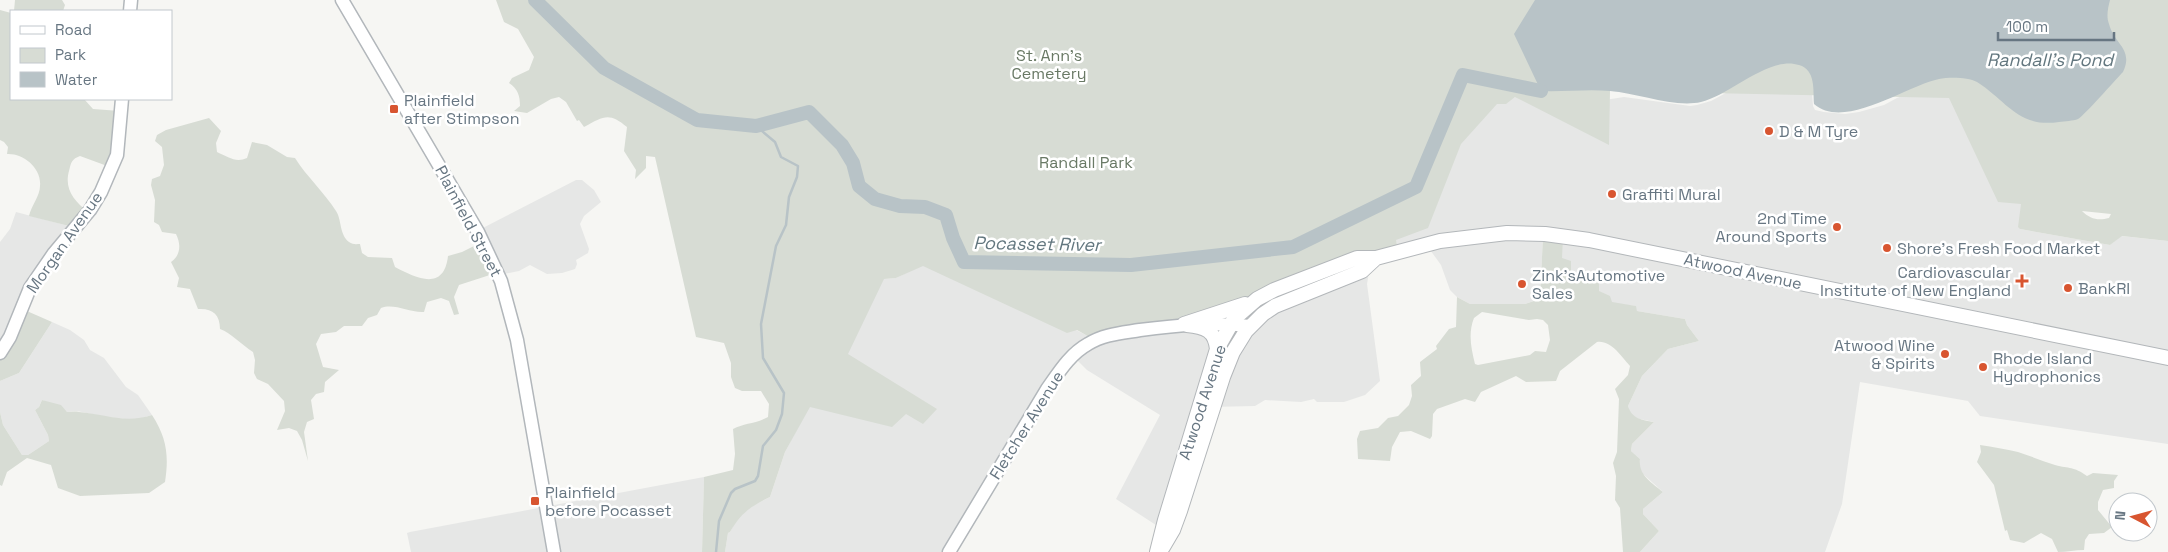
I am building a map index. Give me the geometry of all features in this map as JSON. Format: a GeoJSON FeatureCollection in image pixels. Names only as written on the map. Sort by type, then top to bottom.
{"type":"FeatureCollection","features":[{"type":"Feature","properties":{"kind":"main road","name":"Atwood Avenue"},"geometry":{"type":"LineString","coordinates":[[1159,552],[1165,520],[1217,349],[1231,324],[1257,299],[1274,290],[1358,258],[1376,258],[1420,245],[1464,237],[1509,233],[1573,237],[2168,358]]}},
{"type":"Feature","properties":{"kind":"main road","name":"Atwood Avenue"},"geometry":{"type":"LineString","coordinates":[[1159,552],[1176,524],[1222,377],[1233,352],[1251,326],[1263,314],[1275,306],[1362,271],[1376,258]]}},
{"type":"Feature","properties":{"kind":"main road"},"geometry":{"type":"LineString","coordinates":[[1184,324],[1234,309],[1257,299]]}},
{"type":"Feature","properties":{"kind":"main road"},"geometry":{"type":"LineString","coordinates":[[1184,324],[1208,329],[1214,334],[1217,349]]}},
{"type":"Feature","properties":{"kind":"street","name":"Plainfield Street"},"geometry":{"type":"LineString","coordinates":[[342,0],[478,232],[501,281],[517,340],[554,552]]}},
{"type":"Feature","properties":{"kind":"street","name":"Morgan Avenue"},"geometry":{"type":"LineString","coordinates":[[0,353],[10,337],[30,288],[54,253],[90,210],[101,192],[117,154],[122,100]]}},
{"type":"Feature","properties":{"kind":"street","name":"Fletcher Avenue"},"geometry":{"type":"LineString","coordinates":[[949,552],[1064,364],[1089,343],[1111,334],[1184,324],[1251,326]]}},
{"type":"Feature","properties":{"kind":"shaded area"},"geometry":{"type":"Polygon","coordinates":[[[1776,66],[1811,81],[1815,110],[1845,114],[1884,105],[1897,98],[1944,81],[2023,193],[2020,229],[2110,245],[2121,236],[2168,241],[2168,444],[1980,416],[1968,401],[1860,382],[1842,504],[1825,552],[1640,552],[1659,531],[1643,514],[1643,509],[1663,492],[1643,474],[1639,467],[1640,459],[1631,451],[1632,444],[1654,422],[1635,418],[1630,414],[1628,406],[1642,376],[1668,349],[1699,341],[1687,325],[1685,319],[1637,311],[1635,306],[1612,303],[1598,291],[1594,281],[1571,273],[1543,236],[1540,299],[1525,304],[1470,304],[1457,297],[1450,290],[1441,265],[1428,247],[1398,250],[1394,232],[1460,107],[1507,101],[1523,93],[1592,102],[1624,97],[1690,106],[1711,101],[1776,66]]]}},
{"type":"Feature","properties":{"kind":"shaded area"},"geometry":{"type":"Polygon","coordinates":[[[576,180],[582,180],[594,190],[601,202],[584,216],[580,224],[589,249],[588,253],[576,260],[575,269],[562,273],[547,274],[530,265],[519,271],[499,275],[477,231],[576,180]]]}},
{"type":"Feature","properties":{"kind":"shaded area"},"geometry":{"type":"Polygon","coordinates":[[[16,212],[69,226],[0,346],[0,242],[10,229],[16,212]]]}},
{"type":"Feature","properties":{"kind":"shaded area"},"geometry":{"type":"Polygon","coordinates":[[[1359,264],[1370,267],[1367,284],[1380,381],[1365,395],[1344,402],[1317,402],[1314,399],[1301,402],[1265,400],[1255,406],[1210,407],[1159,527],[1116,499],[1160,415],[1087,370],[1073,356],[948,552],[725,552],[728,533],[739,515],[770,497],[785,452],[811,403],[843,354],[853,281],[896,278],[921,266],[932,265],[1026,305],[1094,339],[1359,264]]]}},
{"type":"Feature","properties":{"kind":"shaded area"},"geometry":{"type":"Polygon","coordinates":[[[52,322],[70,330],[84,340],[90,350],[104,358],[126,387],[138,395],[152,415],[136,420],[105,417],[77,411],[67,412],[42,400],[39,407],[35,410],[48,435],[49,441],[28,455],[22,455],[3,425],[0,412],[0,381],[19,373],[52,322]]]}},
{"type":"Feature","properties":{"kind":"shaded area"},"geometry":{"type":"Polygon","coordinates":[[[704,477],[702,552],[411,552],[407,533],[410,532],[704,477]]]}},
{"type":"Feature","properties":{"kind":"green space"},"geometry":{"type":"Polygon","coordinates":[[[15,0],[62,0],[65,5],[63,10],[14,10],[15,0]]]}},
{"type":"Feature","properties":{"kind":"green space","name":"Randall Park"},"geometry":{"type":"Polygon","coordinates":[[[496,0],[2168,0],[2168,241],[2122,236],[2110,245],[2020,229],[2018,227],[2021,204],[1998,202],[1949,98],[1610,91],[1609,145],[1515,97],[1506,104],[1497,104],[1461,144],[1428,228],[1396,240],[1398,250],[1209,316],[1093,339],[1077,330],[1067,333],[923,266],[896,278],[884,279],[848,354],[937,409],[923,424],[906,414],[892,427],[810,407],[785,452],[770,497],[752,507],[738,520],[728,533],[725,552],[702,552],[704,477],[733,470],[735,454],[733,429],[768,417],[769,404],[761,391],[742,391],[735,388],[731,377],[731,363],[724,343],[696,337],[655,157],[646,156],[646,168],[635,179],[636,170],[624,151],[627,127],[616,119],[606,117],[584,127],[579,120],[577,121],[566,102],[559,97],[551,99],[527,113],[514,111],[520,106],[520,99],[516,90],[509,83],[512,78],[529,70],[534,57],[518,29],[504,22],[496,0]],[[2082,211],[2091,218],[2098,219],[2109,218],[2111,214],[2082,211]]]}},
{"type":"Feature","properties":{"kind":"green space"},"geometry":{"type":"Polygon","coordinates":[[[0,10],[10,13],[10,100],[85,100],[93,109],[120,111],[110,167],[80,156],[71,163],[68,177],[69,189],[78,203],[88,212],[69,226],[29,216],[40,190],[38,173],[25,159],[13,154],[7,154],[8,147],[0,140],[0,10]]]}},
{"type":"Feature","properties":{"kind":"green space"},"geometry":{"type":"Polygon","coordinates":[[[209,118],[221,131],[216,143],[217,152],[225,156],[236,160],[247,158],[252,142],[267,145],[287,157],[295,158],[336,211],[346,239],[352,244],[360,244],[362,253],[368,257],[392,258],[395,267],[420,278],[428,279],[435,278],[441,274],[448,256],[462,252],[482,242],[496,273],[459,285],[454,297],[459,314],[454,315],[449,301],[441,298],[427,302],[424,312],[397,307],[381,308],[377,315],[368,318],[362,326],[344,326],[336,332],[321,334],[316,344],[323,367],[339,370],[325,382],[324,392],[316,394],[311,400],[314,419],[307,422],[304,432],[308,461],[302,440],[297,431],[289,428],[277,430],[285,411],[284,401],[268,384],[257,379],[254,373],[255,360],[253,352],[220,329],[219,319],[214,313],[198,309],[190,289],[177,287],[179,278],[171,262],[178,253],[178,238],[176,234],[162,232],[159,225],[154,222],[155,200],[151,185],[152,179],[160,176],[164,165],[162,147],[155,141],[157,135],[166,130],[209,118]]]}},
{"type":"Feature","properties":{"kind":"green space"},"geometry":{"type":"Polygon","coordinates":[[[1543,236],[1563,237],[1562,258],[1571,261],[1571,273],[1594,280],[1599,284],[1599,291],[1610,296],[1612,302],[1636,306],[1637,311],[1685,319],[1687,325],[1699,341],[1668,349],[1642,376],[1628,406],[1635,416],[1654,422],[1632,444],[1631,451],[1640,459],[1643,474],[1663,492],[1643,509],[1643,514],[1659,531],[1640,552],[1623,552],[1620,508],[1615,500],[1616,476],[1613,463],[1617,452],[1619,399],[1615,389],[1628,375],[1630,366],[1611,346],[1602,342],[1597,342],[1560,371],[1556,381],[1526,382],[1516,376],[1481,392],[1475,402],[1465,399],[1437,409],[1433,414],[1432,436],[1430,439],[1411,431],[1400,432],[1392,447],[1390,461],[1358,459],[1357,439],[1360,431],[1378,428],[1388,418],[1398,416],[1409,405],[1412,396],[1411,385],[1421,376],[1420,362],[1437,349],[1436,346],[1449,329],[1456,327],[1457,297],[1470,304],[1525,304],[1540,299],[1543,236]],[[1482,312],[1474,318],[1471,346],[1475,364],[1530,355],[1535,351],[1546,352],[1550,340],[1548,325],[1543,320],[1529,320],[1482,312]]]}},
{"type":"Feature","properties":{"kind":"green space"},"geometry":{"type":"Polygon","coordinates":[[[20,308],[52,322],[19,373],[0,381],[0,346],[20,308]]]}},
{"type":"Feature","properties":{"kind":"green space"},"geometry":{"type":"Polygon","coordinates":[[[42,400],[61,405],[67,412],[124,419],[142,418],[152,415],[166,447],[165,482],[149,493],[80,496],[58,488],[51,465],[27,458],[7,472],[2,486],[0,485],[0,412],[3,425],[22,455],[28,455],[49,441],[48,435],[35,410],[39,407],[42,400]]]}},
{"type":"Feature","properties":{"kind":"green space"},"geometry":{"type":"Polygon","coordinates":[[[1980,445],[2018,452],[2055,465],[2075,469],[2087,476],[2093,473],[2118,475],[2114,481],[2114,488],[2103,490],[2098,502],[2098,510],[2108,522],[2108,530],[2104,533],[2089,534],[2085,540],[2084,550],[2058,552],[2052,539],[2041,533],[2024,543],[2010,540],[2007,530],[2005,531],[1994,485],[1977,462],[1981,452],[1980,445]]]}},
{"type":"Feature","properties":{"kind":"water","name":"Randall's Pond"},"geometry":{"type":"Polygon","coordinates":[[[1535,0],[2110,0],[2108,21],[2111,31],[2125,52],[2126,64],[2123,72],[2078,119],[2045,123],[2023,117],[1977,82],[1958,78],[1943,78],[1926,83],[1859,110],[1827,111],[1814,104],[1812,81],[1808,71],[1799,65],[1788,63],[1763,70],[1724,92],[1701,102],[1668,102],[1610,91],[1541,91],[1514,34],[1535,0]]]}},
{"type":"Feature","properties":{"kind":"waterway","name":"Pocasset River"},"geometry":{"type":"LineString","coordinates":[[535,0],[604,68],[697,120],[756,126],[809,112],[842,145],[853,163],[859,186],[875,199],[900,206],[925,207],[946,215],[953,238],[964,262],[1131,265],[1293,247],[1416,187],[1463,75],[1541,91]]}},
{"type":"Feature","properties":{"kind":"waterway"},"geometry":{"type":"LineString","coordinates":[[716,552],[719,521],[731,493],[735,489],[755,481],[758,476],[763,446],[776,430],[782,414],[784,393],[763,358],[761,324],[776,246],[786,225],[789,197],[797,177],[798,166],[781,157],[775,142],[756,126]]}},
{"type":"Feature","properties":{"kind":"place","name":"Plainfield after Stimpson"},"geometry":{"type":"Point","coordinates":[394,109]}},
{"type":"Feature","properties":{"kind":"place","name":"D & M Tyre"},"geometry":{"type":"Point","coordinates":[1769,131]}},
{"type":"Feature","properties":{"kind":"place","name":"Graffiti Mural"},"geometry":{"type":"Point","coordinates":[1612,194]}},
{"type":"Feature","properties":{"kind":"place","name":"2nd Time Around Sports"},"geometry":{"type":"Point","coordinates":[1837,227]}},
{"type":"Feature","properties":{"kind":"place","name":"Shore's Fresh Food Market"},"geometry":{"type":"Point","coordinates":[1887,248]}},
{"type":"Feature","properties":{"kind":"place","name":"Cardiovascular Institute of New England"},"geometry":{"type":"Point","coordinates":[2022,281]}},
{"type":"Feature","properties":{"kind":"place","name":"Zink'sAutomotive Sales"},"geometry":{"type":"Point","coordinates":[1522,284]}},
{"type":"Feature","properties":{"kind":"place","name":"BankRI"},"geometry":{"type":"Point","coordinates":[2068,288]}},
{"type":"Feature","properties":{"kind":"place","name":"Atwood Wine & Spirits"},"geometry":{"type":"Point","coordinates":[1945,354]}},
{"type":"Feature","properties":{"kind":"place","name":"Rhode Island Hydrophonics"},"geometry":{"type":"Point","coordinates":[1983,367]}},
{"type":"Feature","properties":{"kind":"place","name":"Plainfield before Pocasset"},"geometry":{"type":"Point","coordinates":[535,501]}},
{"type":"Feature","properties":{"kind":"park label","name":"St. Ann's Cemetery"},"geometry":{"type":"Point","coordinates":[1049,64]}}]}
